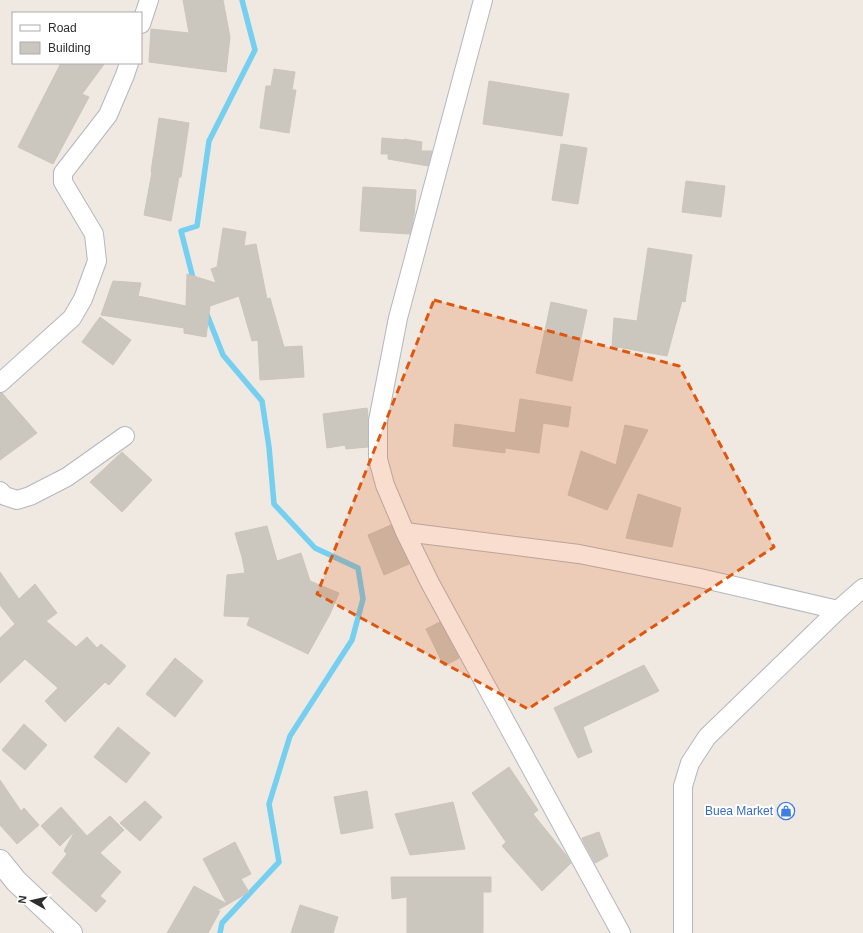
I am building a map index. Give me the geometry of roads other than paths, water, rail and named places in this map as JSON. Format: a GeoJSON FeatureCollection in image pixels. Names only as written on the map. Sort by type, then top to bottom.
{"type":"FeatureCollection","features":[{"type":"Feature","properties":{"kind":"street"},"geometry":{"type":"LineString","coordinates":[[142,21],[149,0]]}},
{"type":"Feature","properties":{"kind":"street"},"geometry":{"type":"LineString","coordinates":[[483,0],[398,318],[378,421],[378,459],[385,485],[405,532],[430,583],[621,933]]}},
{"type":"Feature","properties":{"kind":"street"},"geometry":{"type":"LineString","coordinates":[[0,383],[72,318],[83,299],[97,261],[94,234],[63,182],[63,172],[108,115],[125,75],[128,64]]}},
{"type":"Feature","properties":{"kind":"street"},"geometry":{"type":"LineString","coordinates":[[0,491],[5,496],[17,500],[30,496],[67,477],[125,436]]}},
{"type":"Feature","properties":{"kind":"street"},"geometry":{"type":"LineString","coordinates":[[405,532],[579,554],[700,578],[838,610]]}},
{"type":"Feature","properties":{"kind":"street"},"geometry":{"type":"LineString","coordinates":[[683,933],[683,786],[690,763],[707,737],[838,610],[863,588]]}},
{"type":"Feature","properties":{"kind":"street"},"geometry":{"type":"LineString","coordinates":[[0,861],[16,881],[71,933]]}},
{"type":"Feature","properties":{"kind":"waterway"},"geometry":{"type":"LineString","coordinates":[[194,282],[181,231],[197,226],[209,141],[255,50],[242,0]]}},
{"type":"Feature","properties":{"kind":"waterway"},"geometry":{"type":"LineString","coordinates":[[206,312],[223,355],[262,401],[269,447],[274,504],[315,548],[358,568],[363,599],[352,640],[290,736],[269,804],[279,862],[222,923],[220,933]]}},
{"type":"Feature","properties":{"kind":"place","name":"Buea Market"},"geometry":{"type":"Point","coordinates":[786,811]}}]}
